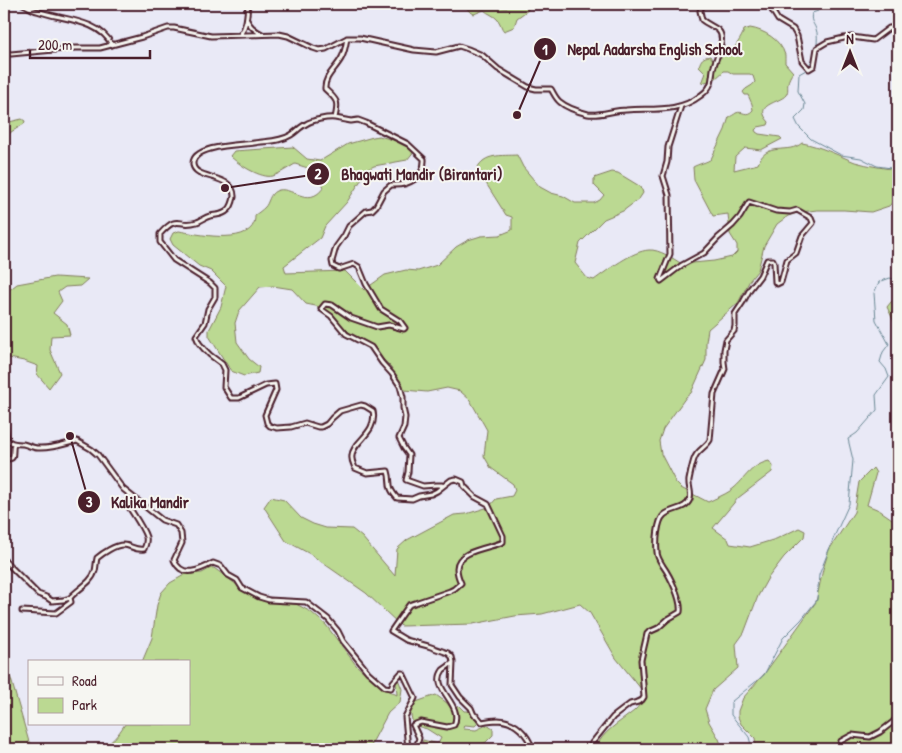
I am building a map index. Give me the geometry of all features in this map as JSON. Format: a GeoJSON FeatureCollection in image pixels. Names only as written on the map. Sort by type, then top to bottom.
{"type":"FeatureCollection","features":[{"type":"Feature","properties":{"kind":"street"},"geometry":{"type":"LineString","coordinates":[[23,4],[35,11],[91,26],[108,37],[112,45]]}},
{"type":"Feature","properties":{"kind":"street"},"geometry":{"type":"LineString","coordinates":[[240,35],[244,29],[248,4]]}},
{"type":"Feature","properties":{"kind":"street"},"geometry":{"type":"LineString","coordinates":[[4,52],[11,54],[75,48],[100,48],[168,28],[211,36],[279,34],[319,50],[326,49],[347,38],[360,38],[414,50],[436,52],[459,46],[482,55],[498,69],[528,87],[551,89],[559,102],[589,114],[597,115],[628,109],[666,109],[689,104],[702,95],[712,79],[712,70],[722,44],[721,33],[702,20],[700,11],[703,4]]}},
{"type":"Feature","properties":{"kind":"street"},"geometry":{"type":"LineString","coordinates":[[768,4],[778,20],[792,29],[797,36],[802,61],[809,68],[814,66],[817,48],[827,42],[852,37],[873,40],[889,28],[898,27]]}},
{"type":"Feature","properties":{"kind":"street"},"geometry":{"type":"LineString","coordinates":[[247,17],[250,26],[263,34]]}},
{"type":"Feature","properties":{"kind":"street"},"geometry":{"type":"LineString","coordinates":[[335,118],[337,104],[334,96],[325,86],[326,80],[342,57],[347,38]]}},
{"type":"Feature","properties":{"kind":"street"},"geometry":{"type":"LineString","coordinates":[[589,749],[613,717],[630,704],[642,700],[644,697],[641,660],[647,634],[680,612],[681,608],[670,577],[656,554],[660,521],[666,513],[681,508],[689,501],[691,492],[689,480],[694,458],[710,440],[712,400],[724,374],[724,350],[726,340],[734,331],[734,314],[760,276],[767,260],[773,260],[776,267],[775,282],[778,284],[780,282],[787,260],[796,253],[802,236],[814,222],[811,218],[797,210],[790,212],[776,211],[749,202],[734,225],[704,253],[682,264],[661,281],[660,279],[670,254],[669,195],[663,176],[667,162],[668,147],[681,106]]}},
{"type":"Feature","properties":{"kind":"street"},"geometry":{"type":"LineString","coordinates":[[443,486],[436,484],[423,486],[406,480],[410,455],[399,438],[404,427],[405,417],[402,408],[403,397],[400,386],[371,347],[346,334],[331,316],[321,309],[325,304],[332,305],[351,318],[377,327],[389,325],[405,328],[400,321],[380,309],[359,267],[354,264],[339,269],[333,266],[332,261],[336,247],[349,226],[366,211],[372,210],[384,191],[391,185],[410,182],[419,177],[424,166],[424,160],[408,144],[366,123],[358,120],[335,118],[306,123],[291,135],[281,139],[212,148],[199,154],[193,161],[195,169],[206,176],[228,184],[234,193],[233,203],[225,213],[210,216],[195,223],[172,222],[160,234],[160,242],[174,260],[215,288],[215,297],[208,309],[205,324],[196,336],[199,344],[210,356],[222,364],[225,370],[224,388],[231,398],[239,398],[266,385],[275,384],[276,390],[265,415],[270,426],[277,428],[291,427],[305,423],[321,427],[327,424],[340,411],[361,405],[373,411],[375,418],[365,436],[355,448],[352,456],[355,468],[367,473],[388,471],[390,488],[396,498],[412,500],[419,496],[431,494],[456,479],[463,482],[464,486],[475,497],[488,504],[503,536],[503,542],[467,554],[459,561],[456,568],[461,583],[450,591],[409,605],[391,631],[406,640],[444,650],[452,657],[452,685],[474,714],[482,722],[499,720],[520,728],[533,749]]}},
{"type":"Feature","properties":{"kind":"street"},"geometry":{"type":"LineString","coordinates":[[4,421],[9,441],[14,444],[38,448],[52,447],[76,441],[91,449],[123,489],[162,520],[176,525],[181,533],[182,543],[174,560],[176,565],[184,571],[194,571],[213,563],[221,566],[228,575],[237,580],[242,588],[259,597],[269,600],[306,602],[328,619],[338,631],[340,638],[368,672],[385,687],[391,688],[401,673],[403,673],[415,698],[405,717],[408,749]]}},
{"type":"Feature","properties":{"kind":"street"},"geometry":{"type":"LineString","coordinates":[[4,457],[12,458],[14,444]]}},
{"type":"Feature","properties":{"kind":"street"},"geometry":{"type":"LineString","coordinates":[[22,611],[56,613],[71,602],[70,598],[74,593],[89,580],[95,572],[97,558],[103,552],[123,545],[138,550],[144,549],[146,539],[126,502],[140,502]]}},
{"type":"Feature","properties":{"kind":"street"},"geometry":{"type":"LineString","coordinates":[[4,560],[38,594],[52,601],[70,598]]}},
{"type":"Feature","properties":{"kind":"street"},"geometry":{"type":"LineString","coordinates":[[416,749],[419,738],[413,725],[421,722],[447,727],[454,725],[456,712],[441,688],[440,677],[444,669],[453,662]]}},
{"type":"Feature","properties":{"kind":"street"},"geometry":{"type":"LineString","coordinates":[[834,749],[839,747],[841,741],[852,735],[870,736],[880,732],[898,716]]}},
{"type":"Feature","properties":{"kind":"green space"},"geometry":{"type":"Polygon","coordinates":[[[464,4],[494,4],[507,8],[509,4],[528,4],[528,10],[517,18],[514,27],[504,31],[495,17],[484,10],[474,14],[464,4]]]}},
{"type":"Feature","properties":{"kind":"green space"},"geometry":{"type":"Polygon","coordinates":[[[750,28],[766,33],[776,40],[785,55],[785,63],[793,72],[788,80],[786,95],[765,108],[765,116],[769,122],[768,125],[758,127],[755,130],[759,134],[780,137],[782,139],[761,150],[745,148],[735,157],[734,170],[758,164],[766,153],[772,150],[790,148],[802,143],[809,144],[855,162],[898,170],[898,196],[889,206],[871,212],[817,210],[801,212],[788,216],[777,224],[764,246],[758,270],[750,280],[738,303],[708,329],[706,360],[691,393],[663,429],[659,441],[661,454],[676,483],[681,488],[708,502],[730,491],[756,466],[769,461],[773,466],[772,472],[738,498],[713,528],[728,539],[730,544],[750,547],[776,539],[799,528],[805,531],[804,537],[784,557],[768,578],[758,596],[744,633],[736,644],[738,668],[713,690],[705,709],[709,722],[723,749],[595,749],[602,737],[636,709],[646,695],[616,658],[590,613],[580,604],[542,614],[515,616],[473,624],[401,626],[366,593],[310,554],[286,541],[264,507],[271,497],[284,500],[301,518],[313,524],[326,528],[352,529],[362,537],[395,576],[397,549],[407,540],[454,515],[466,514],[489,507],[496,499],[512,496],[515,490],[513,484],[491,468],[484,456],[487,430],[470,400],[460,391],[447,388],[427,392],[404,390],[391,367],[376,352],[372,345],[353,336],[325,308],[306,304],[292,289],[273,286],[260,287],[239,311],[235,323],[237,342],[249,359],[259,367],[258,373],[244,376],[231,371],[209,336],[209,330],[221,307],[226,286],[211,271],[199,266],[173,245],[170,239],[173,233],[179,231],[220,236],[241,234],[249,230],[254,223],[255,215],[265,207],[272,194],[276,191],[288,191],[306,197],[318,193],[324,187],[321,181],[308,168],[295,164],[273,176],[256,173],[244,167],[230,156],[234,151],[293,147],[307,159],[320,161],[348,144],[379,136],[397,141],[415,150],[407,160],[374,166],[368,169],[347,202],[325,226],[320,238],[284,266],[286,273],[345,271],[364,290],[385,275],[406,270],[418,271],[437,265],[456,247],[468,240],[481,236],[500,235],[512,230],[512,217],[506,215],[477,169],[484,160],[494,156],[505,155],[517,155],[523,167],[540,187],[575,203],[594,203],[600,200],[604,195],[594,185],[594,178],[612,172],[618,173],[641,187],[643,193],[639,199],[623,211],[604,219],[580,243],[575,263],[587,278],[594,280],[613,266],[642,251],[653,250],[671,257],[682,264],[732,257],[737,252],[737,245],[730,234],[728,214],[713,216],[694,180],[693,167],[711,159],[729,117],[738,112],[746,114],[753,110],[748,95],[745,95],[743,92],[755,82],[750,74],[733,74],[724,71],[715,79],[702,83],[706,73],[699,66],[704,58],[710,56],[712,59],[717,60],[731,51],[744,30],[750,28]]]}},
{"type":"Feature","properties":{"kind":"green space"},"geometry":{"type":"Polygon","coordinates":[[[22,119],[25,121],[24,124],[11,132],[4,140],[4,122],[22,119]]]}},
{"type":"Feature","properties":{"kind":"green space"},"geometry":{"type":"Polygon","coordinates":[[[55,277],[88,279],[80,286],[65,287],[58,292],[62,301],[53,313],[67,324],[70,335],[51,336],[50,350],[60,373],[49,388],[37,374],[38,366],[4,357],[4,291],[8,291],[17,284],[55,277]]]}},
{"type":"Feature","properties":{"kind":"green space"},"geometry":{"type":"Polygon","coordinates":[[[898,297],[898,330],[887,307],[898,297]]]}},
{"type":"Feature","properties":{"kind":"green space"},"geometry":{"type":"Polygon","coordinates":[[[873,468],[876,473],[867,505],[879,510],[898,523],[898,749],[753,749],[756,745],[755,738],[741,724],[738,717],[738,711],[743,698],[765,673],[816,602],[829,550],[854,512],[859,482],[873,468]]]}},
{"type":"Feature","properties":{"kind":"green space"},"geometry":{"type":"Polygon","coordinates":[[[214,568],[256,599],[296,604],[311,612],[326,625],[356,665],[381,687],[397,695],[396,682],[398,679],[402,689],[400,702],[388,713],[372,743],[371,749],[97,749],[110,743],[124,726],[190,726],[190,660],[143,660],[152,638],[157,605],[161,593],[170,583],[186,574],[202,573],[214,568]]]}},
{"type":"Feature","properties":{"kind":"green space"},"geometry":{"type":"Polygon","coordinates":[[[4,665],[11,679],[29,742],[40,749],[4,749],[4,665]]]}},
{"type":"Feature","properties":{"kind":"green space"},"geometry":{"type":"Polygon","coordinates":[[[436,695],[447,703],[456,716],[459,714],[456,708],[458,705],[464,711],[468,711],[473,715],[478,723],[475,726],[465,725],[464,729],[476,730],[487,725],[493,729],[493,735],[485,743],[471,746],[469,749],[421,749],[423,740],[438,744],[441,738],[427,729],[413,725],[410,710],[416,702],[436,695]]]}},
{"type":"Feature","properties":{"kind":"waterway"},"geometry":{"type":"LineString","coordinates":[[817,46],[817,33],[811,16],[812,13],[818,11],[820,4]]}},
{"type":"Feature","properties":{"kind":"waterway"},"geometry":{"type":"LineString","coordinates":[[814,57],[806,70],[799,74],[798,91],[805,104],[804,110],[795,119],[799,127],[811,139],[841,155],[861,158],[877,166],[898,169]]}},
{"type":"Feature","properties":{"kind":"waterway"},"geometry":{"type":"LineString","coordinates":[[749,749],[751,745],[749,737],[731,715],[731,702],[764,675],[783,638],[817,600],[819,575],[849,504],[853,460],[848,439],[857,433],[877,410],[876,395],[889,377],[886,369],[880,362],[883,352],[889,344],[876,320],[874,293],[879,282],[890,278],[898,280]]}},
{"type":"Feature","properties":{"kind":"place","name":"Nepal Aadarsha English School"},"geometry":{"type":"Point","coordinates":[517,115]}},
{"type":"Feature","properties":{"kind":"place","name":"Bhagwati Mandir (Birantari)"},"geometry":{"type":"Point","coordinates":[225,188]}},
{"type":"Feature","properties":{"kind":"place","name":"Kalika Mandir"},"geometry":{"type":"Point","coordinates":[70,436]}}]}
